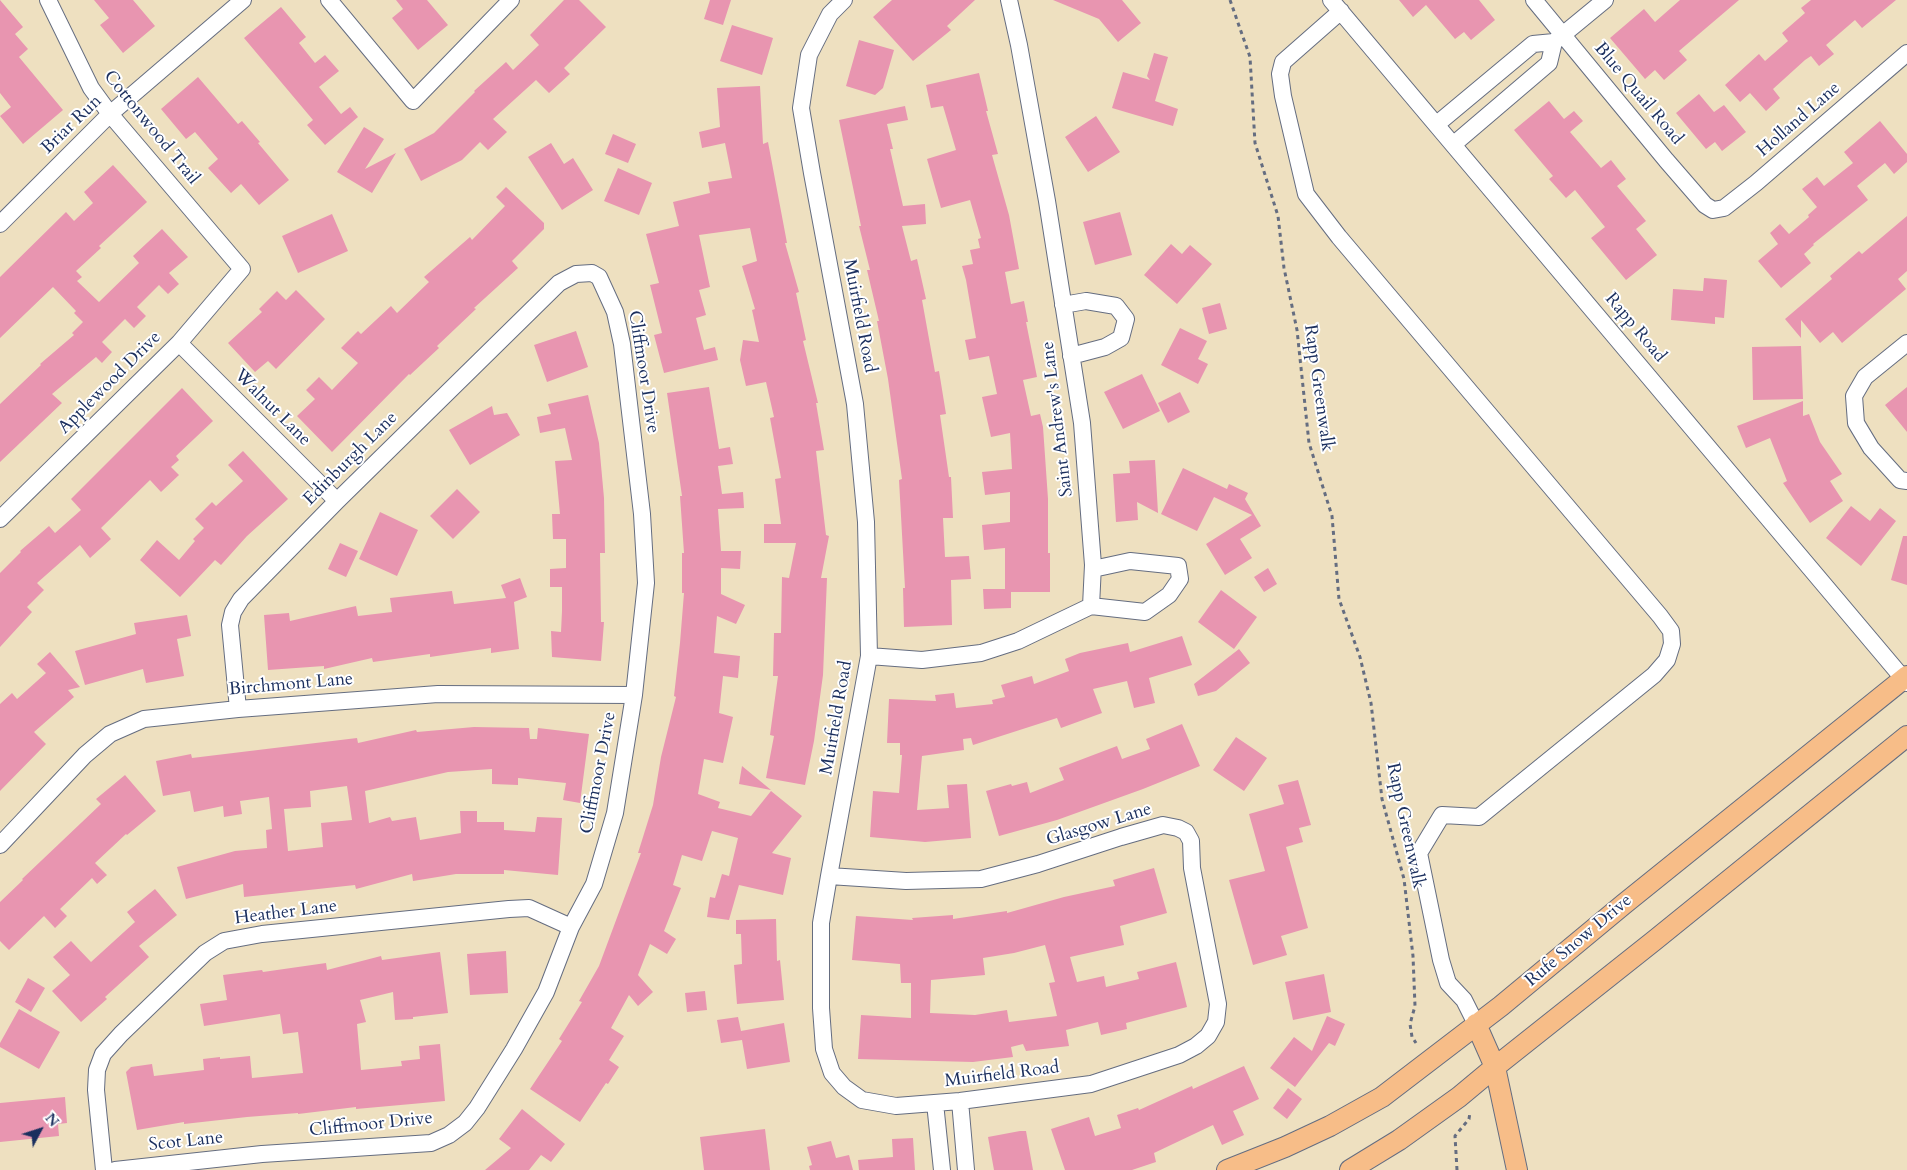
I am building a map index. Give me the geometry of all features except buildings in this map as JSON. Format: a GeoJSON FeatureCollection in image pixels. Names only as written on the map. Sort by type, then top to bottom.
{"type":"FeatureCollection","features":[{"type":"Feature","properties":{"kind":"main road","name":"Rufe Snow Drive"},"geometry":{"type":"LineString","coordinates":[[1227,1170],[1285,1147],[1330,1126],[1382,1097],[1501,1006],[1624,904],[1906,679]]}},
{"type":"Feature","properties":{"kind":"main road"},"geometry":{"type":"LineString","coordinates":[[1350,1170],[1399,1140],[1459,1098],[1907,736]]}},
{"type":"Feature","properties":{"kind":"main road"},"geometry":{"type":"LineString","coordinates":[[1476,1024],[1495,1067],[1517,1170]]}},
{"type":"Feature","properties":{"kind":"street","name":"Cottonwood Trail"},"geometry":{"type":"LineString","coordinates":[[48,0],[91,88],[110,114],[242,269]]}},
{"type":"Feature","properties":{"kind":"street","name":"Briar Run"},"geometry":{"type":"LineString","coordinates":[[0,224],[110,114],[243,0]]}},
{"type":"Feature","properties":{"kind":"street"},"geometry":{"type":"LineString","coordinates":[[329,0],[413,101],[511,0]]}},
{"type":"Feature","properties":{"kind":"street","name":"Muirfield Road"},"geometry":{"type":"LineString","coordinates":[[844,0],[830,14],[809,55],[801,108],[855,404],[866,522],[869,656],[821,923],[821,1008],[824,1049],[832,1073],[844,1087],[862,1100],[896,1106],[934,1104],[1091,1084],[1179,1055],[1196,1046]]}},
{"type":"Feature","properties":{"kind":"street","name":"Saint Andrew's Lane"},"geometry":{"type":"LineString","coordinates":[[1009,0],[1031,113],[1082,423],[1093,569],[1091,606]]}},
{"type":"Feature","properties":{"kind":"street","name":"Blue Quail Road"},"geometry":{"type":"LineString","coordinates":[[1534,0],[1559,38],[1705,205],[1713,210]]}},
{"type":"Feature","properties":{"kind":"street"},"geometry":{"type":"LineString","coordinates":[[1438,124],[1533,44],[1559,38],[1605,0]]}},
{"type":"Feature","properties":{"kind":"street"},"geometry":{"type":"LineString","coordinates":[[1336,6],[1283,62],[1280,74],[1283,96],[1306,194],[1339,237],[1671,631],[1672,644],[1667,660],[1654,674],[1479,817],[1442,815],[1419,853],[1441,960],[1448,983],[1464,1000],[1476,1024]]}},
{"type":"Feature","properties":{"kind":"street","name":"Rapp Road"},"geometry":{"type":"LineString","coordinates":[[1336,6],[1438,124],[1906,679]]}},
{"type":"Feature","properties":{"kind":"street"},"geometry":{"type":"LineString","coordinates":[[1454,144],[1549,63],[1559,38]]}},
{"type":"Feature","properties":{"kind":"street","name":"Holland Lane"},"geometry":{"type":"LineString","coordinates":[[1713,210],[1724,208],[1749,188],[1907,53]]}},
{"type":"Feature","properties":{"kind":"street","name":"Applewood Drive"},"geometry":{"type":"LineString","coordinates":[[0,519],[179,343],[242,269]]}},
{"type":"Feature","properties":{"kind":"street","name":"Cliffmoor Drive"},"geometry":{"type":"LineString","coordinates":[[262,1154],[431,1142],[449,1135],[465,1123],[477,1108],[514,1049],[546,992],[571,928],[594,884],[615,813],[634,695],[646,583],[642,514],[622,344],[615,312],[599,277],[592,273],[576,274]]}},
{"type":"Feature","properties":{"kind":"street","name":"Edinburgh Lane"},"geometry":{"type":"LineString","coordinates":[[238,709],[230,625],[233,612],[241,599],[337,501],[559,282],[576,274]]}},
{"type":"Feature","properties":{"kind":"street"},"geometry":{"type":"LineString","coordinates":[[1063,305],[1086,301],[1116,306],[1126,319],[1121,338],[1105,347],[1071,356]]}},
{"type":"Feature","properties":{"kind":"street","name":"Walnut Lane"},"geometry":{"type":"LineString","coordinates":[[179,343],[337,501]]}},
{"type":"Feature","properties":{"kind":"street"},"geometry":{"type":"LineString","coordinates":[[1907,343],[1866,377],[1854,396],[1856,424],[1871,448],[1900,480],[1907,481]]}},
{"type":"Feature","properties":{"kind":"street"},"geometry":{"type":"LineString","coordinates":[[869,656],[922,660],[981,653],[1018,641],[1091,606],[1145,612],[1169,596],[1180,579],[1178,566],[1130,562],[1093,569]]}},
{"type":"Feature","properties":{"kind":"street","name":"Birchmont Lane"},"geometry":{"type":"LineString","coordinates":[[0,845],[85,755],[110,734],[144,719],[238,709],[438,694],[634,695]]}},
{"type":"Feature","properties":{"kind":"street","name":"Glasgow Lane"},"geometry":{"type":"LineString","coordinates":[[829,876],[906,881],[981,879],[1038,864],[1163,825],[1178,828],[1186,832],[1191,840],[1192,868],[1218,1004],[1216,1022],[1208,1036],[1196,1046]]}},
{"type":"Feature","properties":{"kind":"street","name":"Heather Lane"},"geometry":{"type":"LineString","coordinates":[[104,1170],[96,1090],[97,1070],[103,1054],[121,1034],[206,954],[224,941],[262,934],[509,908],[529,908],[571,928]]}},
{"type":"Feature","properties":{"kind":"street"},"geometry":{"type":"LineString","coordinates":[[960,1101],[966,1170]]}},
{"type":"Feature","properties":{"kind":"street"},"geometry":{"type":"LineString","coordinates":[[934,1104],[942,1170]]}},
{"type":"Feature","properties":{"kind":"street","name":"Scot Lane"},"geometry":{"type":"LineString","coordinates":[[115,1170],[262,1154]]}},
{"type":"Feature","properties":{"kind":"path","name":"Rapp Greenwalk"},"geometry":{"type":"LineString","coordinates":[[1230,0],[1250,57],[1255,143],[1278,216],[1284,268],[1296,330],[1309,443],[1332,516],[1339,599],[1360,657],[1371,703],[1382,799],[1404,879],[1413,956],[1415,1006],[1410,1024],[1412,1037],[1416,1043]]}},
{"type":"Feature","properties":{"kind":"path"},"geometry":{"type":"LineString","coordinates":[[1457,1170],[1455,1136],[1469,1119],[1470,1111]]}}]}
